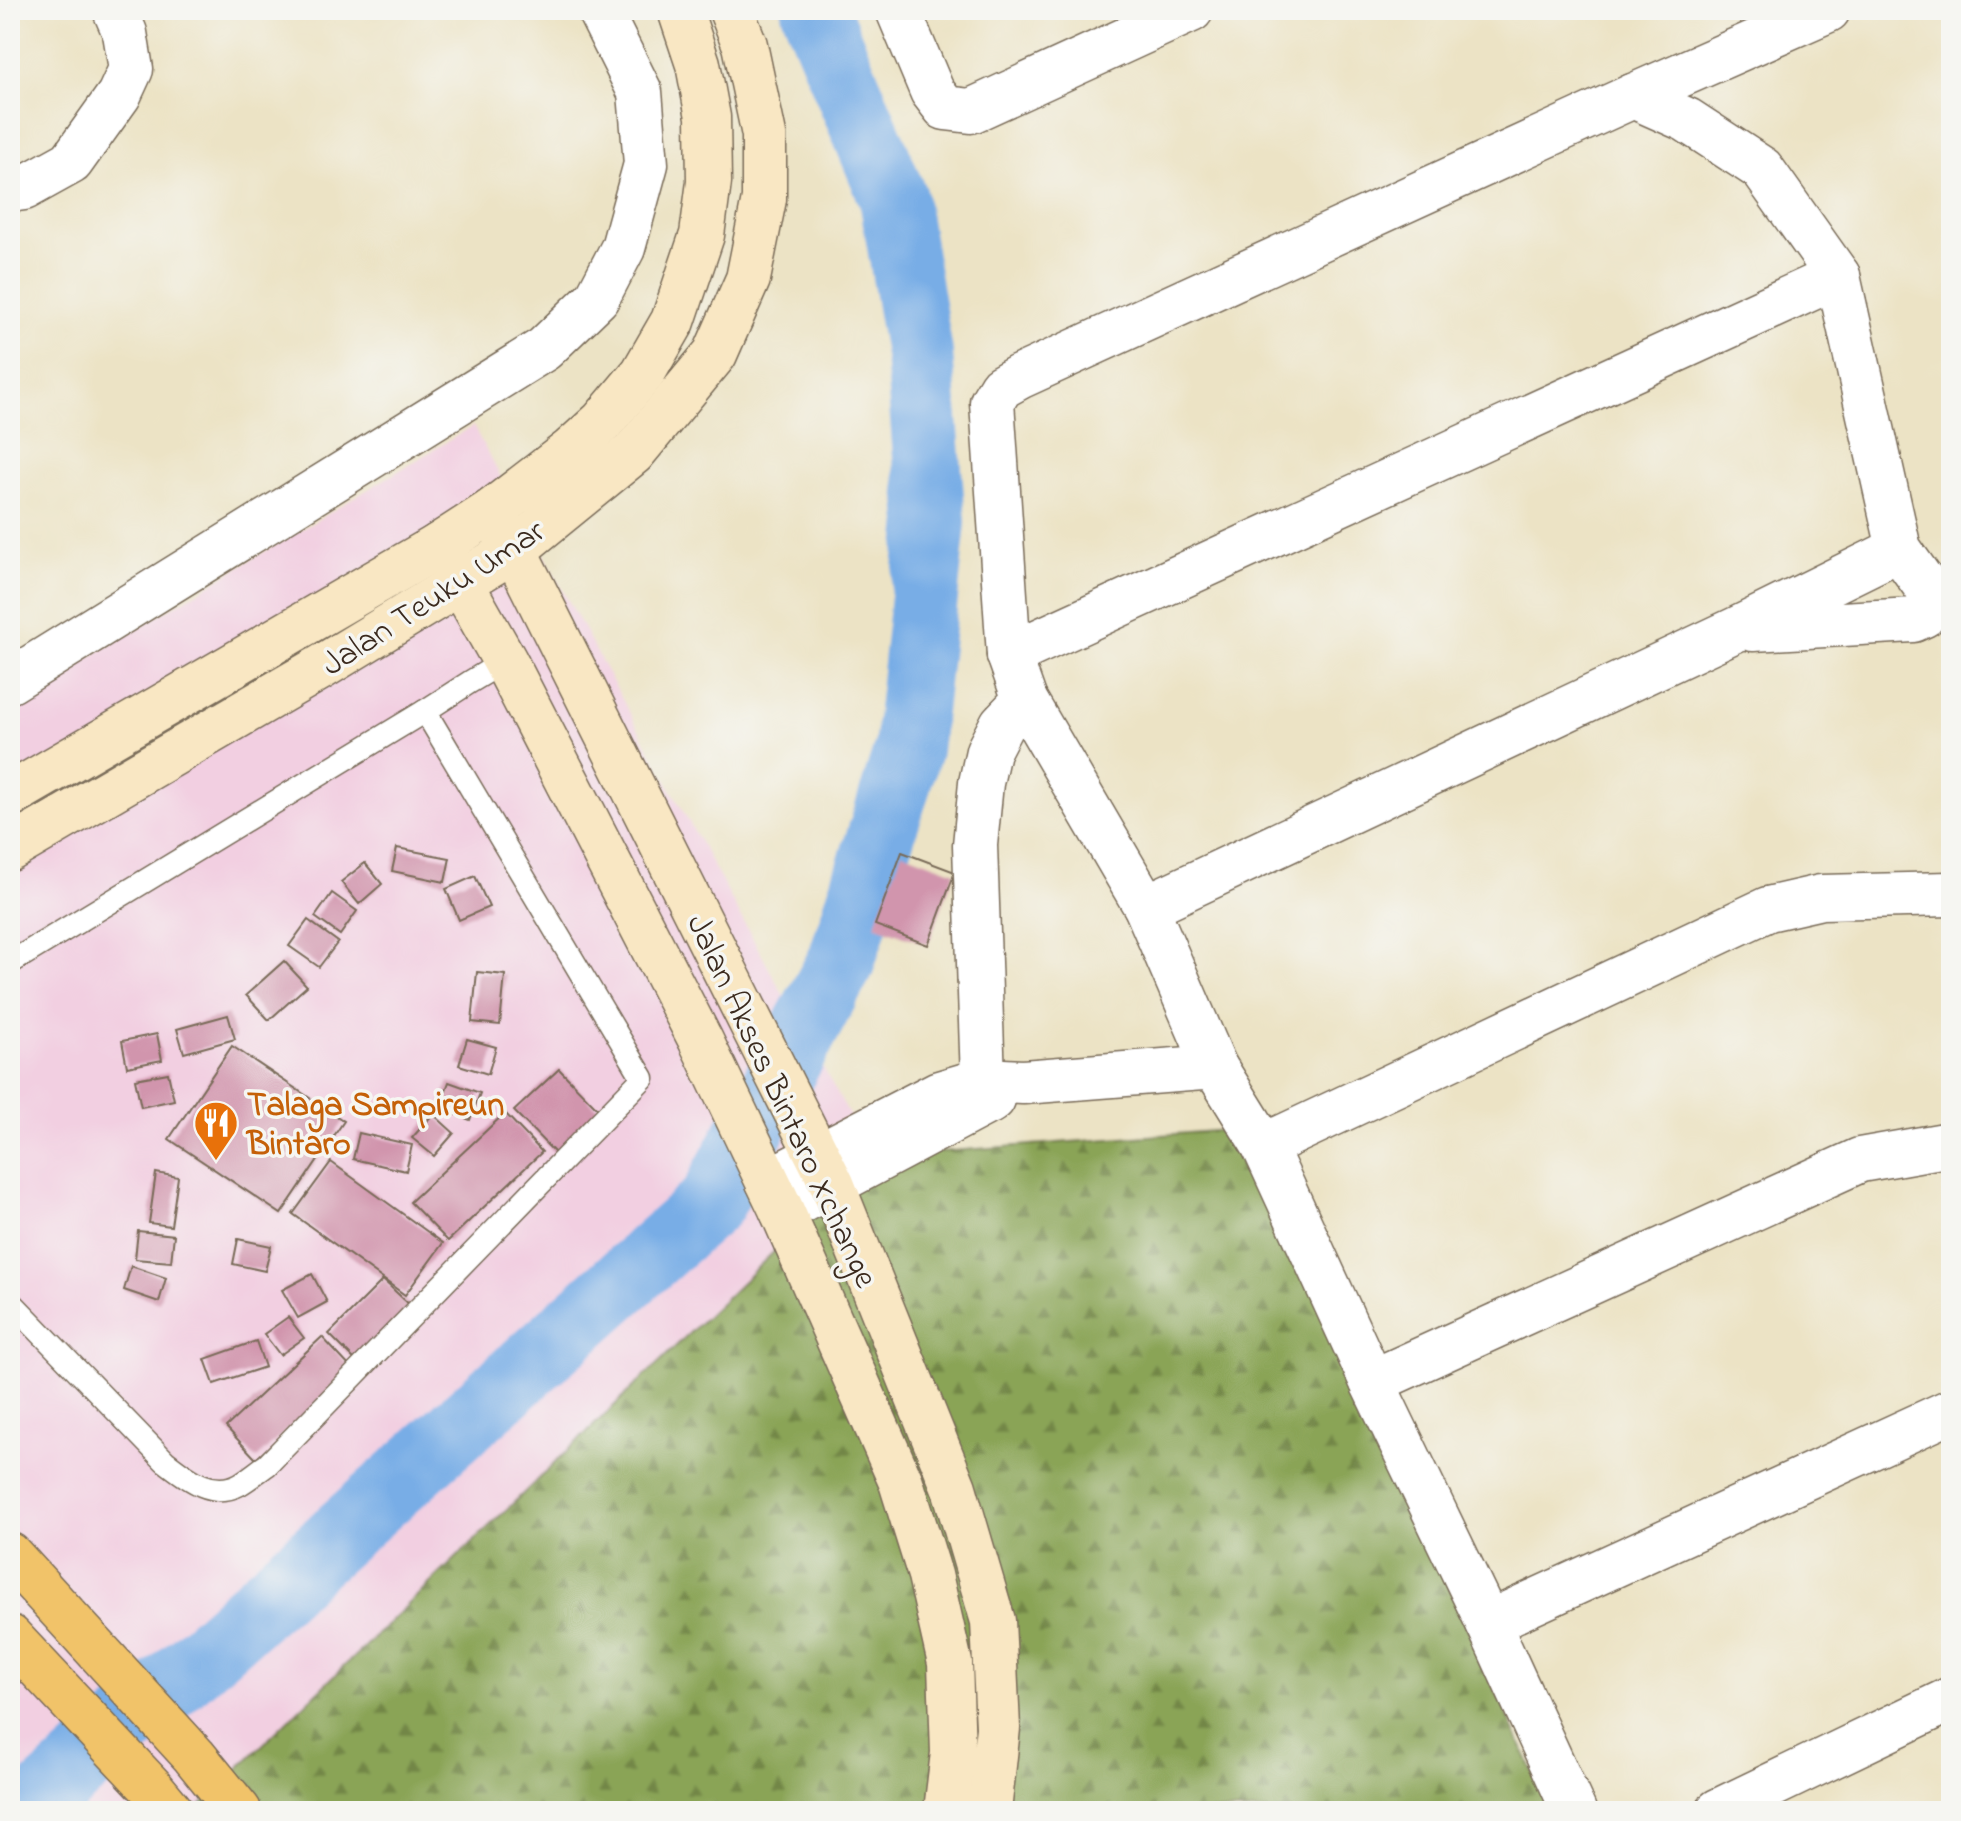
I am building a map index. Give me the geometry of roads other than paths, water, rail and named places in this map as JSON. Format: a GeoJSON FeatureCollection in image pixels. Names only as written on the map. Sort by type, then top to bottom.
{"type":"FeatureCollection","features":[{"type":"Feature","properties":{"kind":"highway"},"geometry":{"type":"LineString","coordinates":[[10,1555],[194,1756],[239,1811]]}},
{"type":"Feature","properties":{"kind":"highway"},"geometry":{"type":"LineString","coordinates":[[10,1637],[161,1799]]}},
{"type":"Feature","properties":{"kind":"main road","name":"Jalan Teuku Umar"},"geometry":{"type":"LineString","coordinates":[[10,795],[438,546],[492,511],[570,451],[602,422],[643,373],[673,321],[702,235],[709,182],[708,117],[698,64],[680,10]]}},
{"type":"Feature","properties":{"kind":"main road","name":"Jalan Teuku Umar"},"geometry":{"type":"LineString","coordinates":[[10,849],[320,668],[514,550],[633,453],[715,354],[748,279],[764,199],[764,135],[745,45],[731,10]]}},
{"type":"Feature","properties":{"kind":"main road","name":"Jalan Akses Bintaro Xchange"},"geometry":{"type":"LineString","coordinates":[[492,511],[819,1158],[954,1488],[993,1621],[998,1728],[989,1811]]}},
{"type":"Feature","properties":{"kind":"main road","name":"Jalan Akses Bintaro Xchange"},"geometry":{"type":"LineString","coordinates":[[438,546],[505,661],[701,1041],[770,1187],[901,1482],[930,1575],[950,1663],[953,1753],[946,1811]]}},
{"type":"Feature","properties":{"kind":"street"},"geometry":{"type":"LineString","coordinates":[[10,190],[24,188],[71,162],[119,95],[131,69],[125,33],[115,10]]}},
{"type":"Feature","properties":{"kind":"street"},"geometry":{"type":"LineString","coordinates":[[10,681],[544,349],[597,298],[623,248],[646,164],[640,92],[599,10]]}},
{"type":"Feature","properties":{"kind":"street"},"geometry":{"type":"LineString","coordinates":[[898,10],[932,91],[945,108],[971,111],[1191,10]]}},
{"type":"Feature","properties":{"kind":"street"},"geometry":{"type":"LineString","coordinates":[[1574,1811],[1264,1146],[1215,1067],[1146,907],[1025,700],[1009,655],[992,402],[1001,387],[1019,377],[1828,10]]}},
{"type":"Feature","properties":{"kind":"street"},"geometry":{"type":"LineString","coordinates":[[1633,96],[1687,120],[1762,169],[1838,276],[1899,549],[1929,591],[1930,606],[1924,615],[1913,620],[1737,629]]}},
{"type":"Feature","properties":{"kind":"street"},"geometry":{"type":"LineString","coordinates":[[1009,655],[1838,276]]}},
{"type":"Feature","properties":{"kind":"street"},"geometry":{"type":"LineString","coordinates":[[1146,907],[1737,629],[1899,549]]}},
{"type":"Feature","properties":{"kind":"street"},"geometry":{"type":"LineString","coordinates":[[998,1088],[975,845],[981,783],[988,751],[1002,724],[1025,700]]}},
{"type":"Feature","properties":{"kind":"street"},"geometry":{"type":"LineString","coordinates":[[1264,1146],[1768,909],[1821,897],[1951,894]]}},
{"type":"Feature","properties":{"kind":"street"},"geometry":{"type":"LineString","coordinates":[[770,1187],[939,1093],[1215,1067]]}},
{"type":"Feature","properties":{"kind":"street"},"geometry":{"type":"LineString","coordinates":[[1372,1382],[1860,1160],[1951,1144]]}},
{"type":"Feature","properties":{"kind":"street"},"geometry":{"type":"LineString","coordinates":[[1488,1623],[1951,1411]]}},
{"type":"Feature","properties":{"kind":"street"},"geometry":{"type":"LineString","coordinates":[[1718,1811],[1951,1699]]}},
{"type":"Feature","properties":{"kind":"lane"},"geometry":{"type":"LineString","coordinates":[[10,963],[505,661]]}},
{"type":"Feature","properties":{"kind":"lane"},"geometry":{"type":"LineString","coordinates":[[10,1301],[165,1461],[190,1481],[216,1491],[238,1485],[267,1465],[643,1078],[425,711]]}},
{"type":"Feature","properties":{"kind":"waterway"},"geometry":{"type":"LineString","coordinates":[[30,1811],[712,1202],[841,962],[908,749],[932,522],[919,353],[893,198],[815,10]]}},
{"type":"Feature","properties":{"kind":"place","name":"Talaga Sampireun Bintaro"},"geometry":{"type":"Point","coordinates":[216,1162]}}]}
